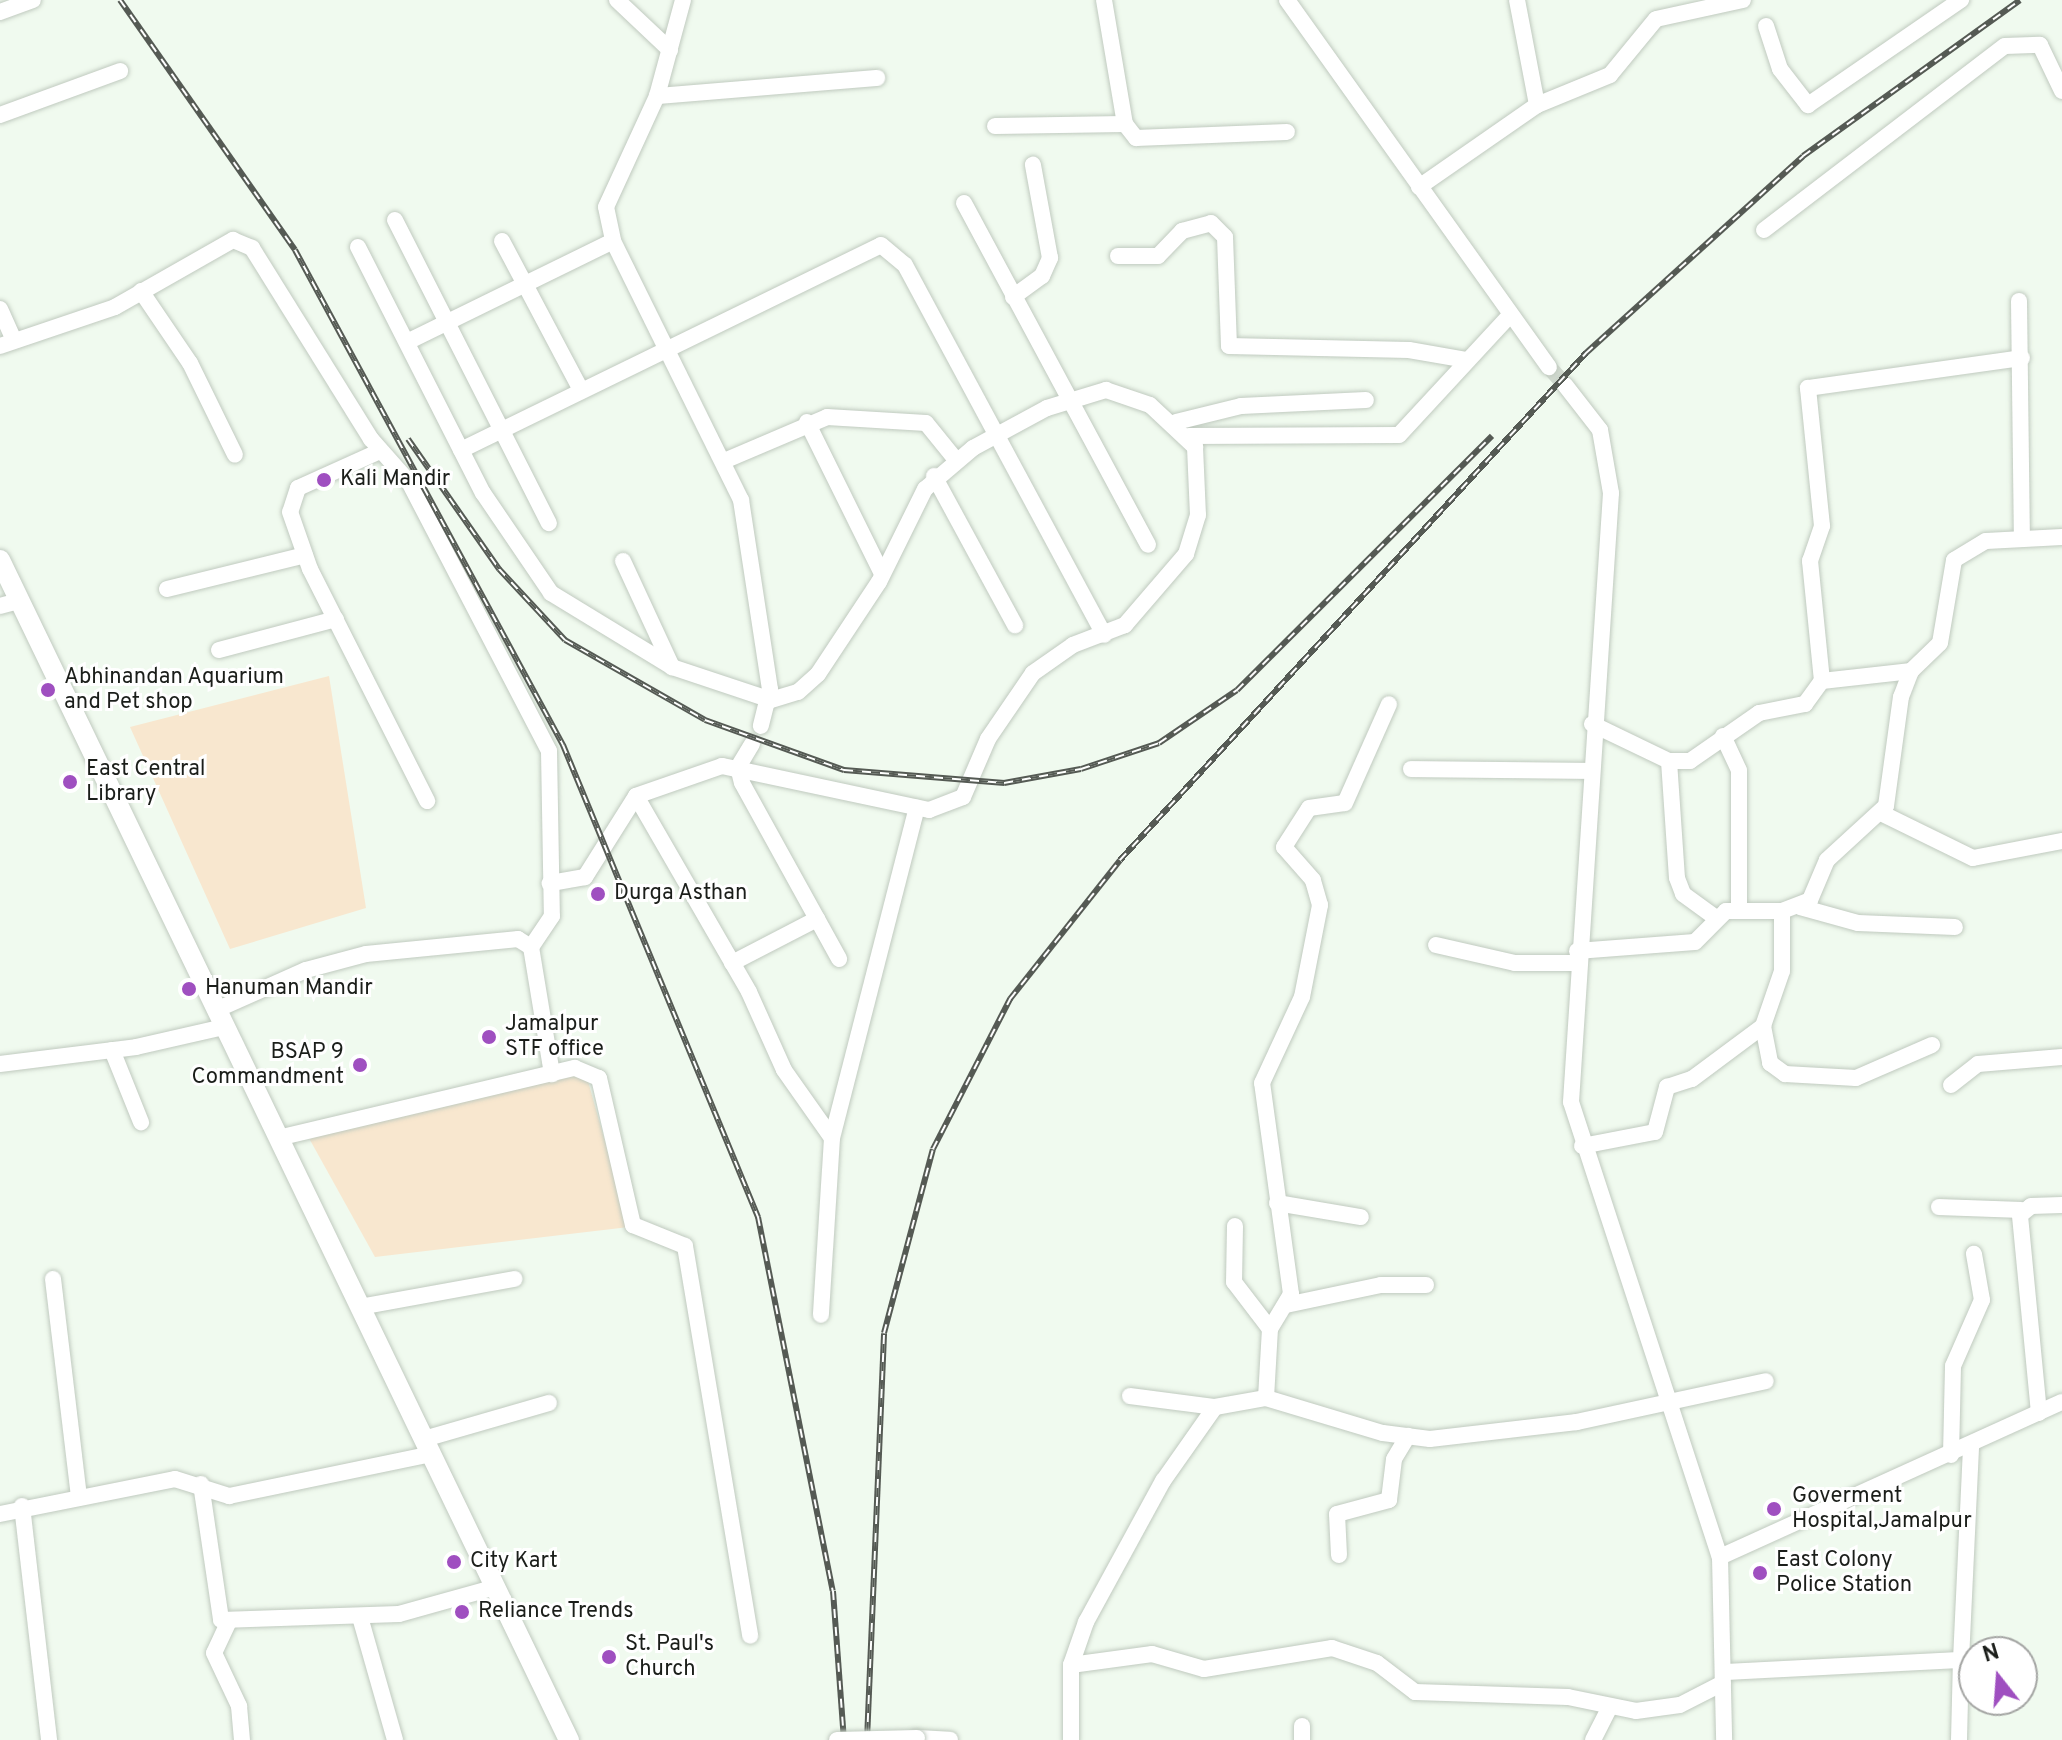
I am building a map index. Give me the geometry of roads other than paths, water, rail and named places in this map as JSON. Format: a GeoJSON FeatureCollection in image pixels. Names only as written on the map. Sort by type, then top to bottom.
{"type":"FeatureCollection","features":[{"type":"Feature","properties":{"kind":"main road"},"geometry":{"type":"LineString","coordinates":[[0,560],[10,604],[220,1018],[291,1134],[360,1307],[569,1740]]}},
{"type":"Feature","properties":{"kind":"street"},"geometry":{"type":"LineString","coordinates":[[0,12],[33,0]]}},
{"type":"Feature","properties":{"kind":"street"},"geometry":{"type":"LineString","coordinates":[[617,0],[670,50]]}},
{"type":"Feature","properties":{"kind":"street"},"geometry":{"type":"LineString","coordinates":[[683,0],[657,96],[609,188],[606,207],[613,241],[724,461],[748,525],[771,700],[761,726]]}},
{"type":"Feature","properties":{"kind":"street"},"geometry":{"type":"LineString","coordinates":[[1104,0],[1125,124]]}},
{"type":"Feature","properties":{"kind":"street"},"geometry":{"type":"LineString","coordinates":[[1287,0],[1549,367]]}},
{"type":"Feature","properties":{"kind":"street"},"geometry":{"type":"LineString","coordinates":[[1517,0],[1537,105]]}},
{"type":"Feature","properties":{"kind":"street"},"geometry":{"type":"LineString","coordinates":[[1419,187],[1537,105],[1610,75],[1656,19],[1692,5],[1743,0]]}},
{"type":"Feature","properties":{"kind":"street"},"geometry":{"type":"LineString","coordinates":[[1766,26],[1780,69],[1808,105],[1961,0]]}},
{"type":"Feature","properties":{"kind":"street"},"geometry":{"type":"LineString","coordinates":[[1764,230],[2005,46],[2040,45],[2062,91]]}},
{"type":"Feature","properties":{"kind":"street"},"geometry":{"type":"LineString","coordinates":[[0,115],[120,71]]}},
{"type":"Feature","properties":{"kind":"street"},"geometry":{"type":"LineString","coordinates":[[657,96],[877,78]]}},
{"type":"Feature","properties":{"kind":"street"},"geometry":{"type":"LineString","coordinates":[[995,126],[1125,124],[1147,140],[1199,131],[1287,132]]}},
{"type":"Feature","properties":{"kind":"street"},"geometry":{"type":"LineString","coordinates":[[1013,297],[1042,276],[1050,258],[1033,165]]}},
{"type":"Feature","properties":{"kind":"street"},"geometry":{"type":"LineString","coordinates":[[964,203],[1066,400],[1148,545]]}},
{"type":"Feature","properties":{"kind":"street"},"geometry":{"type":"LineString","coordinates":[[395,220],[549,523]]}},
{"type":"Feature","properties":{"kind":"street"},"geometry":{"type":"LineString","coordinates":[[1118,256],[1158,256],[1182,231],[1211,223],[1225,237],[1229,346],[1409,350],[1467,360]]}},
{"type":"Feature","properties":{"kind":"street"},"geometry":{"type":"LineString","coordinates":[[0,309],[7,343],[141,291],[219,246],[244,241],[380,451],[409,482],[549,751],[555,778],[550,883],[552,916],[531,947],[552,1074]]}},
{"type":"Feature","properties":{"kind":"street"},"geometry":{"type":"LineString","coordinates":[[502,241],[581,390]]}},
{"type":"Feature","properties":{"kind":"street"},"geometry":{"type":"LineString","coordinates":[[407,342],[613,241]]}},
{"type":"Feature","properties":{"kind":"street"},"geometry":{"type":"LineString","coordinates":[[461,450],[881,245],[905,265],[1104,635]]}},
{"type":"Feature","properties":{"kind":"street"},"geometry":{"type":"LineString","coordinates":[[358,247],[461,450],[551,593],[672,667],[771,700],[798,692],[818,674],[882,574],[934,476],[956,460],[1066,400],[1116,391],[1176,422],[1189,436],[1198,515],[1186,554],[1125,625],[1073,645],[1033,673],[988,739],[970,791],[941,810],[917,808],[738,767],[706,770],[636,796],[585,877],[550,883]]}},
{"type":"Feature","properties":{"kind":"street"},"geometry":{"type":"LineString","coordinates":[[141,291],[190,363],[235,455]]}},
{"type":"Feature","properties":{"kind":"street"},"geometry":{"type":"LineString","coordinates":[[2019,301],[2022,538]]}},
{"type":"Feature","properties":{"kind":"street"},"geometry":{"type":"LineString","coordinates":[[1189,436],[1399,435],[1510,315]]}},
{"type":"Feature","properties":{"kind":"street"},"geometry":{"type":"LineString","coordinates":[[1592,724],[1669,761],[1690,761],[1759,713],[1805,704],[1822,681],[1810,561],[1822,526],[1808,388],[2022,358]]}},
{"type":"Feature","properties":{"kind":"street"},"geometry":{"type":"LineString","coordinates":[[1565,385],[1600,430],[1609,464],[1570,1085],[1582,1146],[1720,1557],[1724,1740]]}},
{"type":"Feature","properties":{"kind":"street"},"geometry":{"type":"LineString","coordinates":[[1176,422],[1241,406],[1366,400]]}},
{"type":"Feature","properties":{"kind":"street"},"geometry":{"type":"LineString","coordinates":[[724,461],[807,422],[926,423],[956,460]]}},
{"type":"Feature","properties":{"kind":"street"},"geometry":{"type":"LineString","coordinates":[[807,422],[882,574]]}},
{"type":"Feature","properties":{"kind":"street"},"geometry":{"type":"LineString","coordinates":[[380,451],[293,494],[290,512],[305,555],[427,801]]}},
{"type":"Feature","properties":{"kind":"street"},"geometry":{"type":"LineString","coordinates":[[934,476],[1015,625]]}},
{"type":"Feature","properties":{"kind":"street"},"geometry":{"type":"LineString","coordinates":[[1800,907],[1839,846],[1883,814],[1888,749],[1911,671],[1940,643],[1954,560],[1986,541],[2062,537]]}},
{"type":"Feature","properties":{"kind":"street"},"geometry":{"type":"LineString","coordinates":[[167,589],[305,555]]}},
{"type":"Feature","properties":{"kind":"street"},"geometry":{"type":"LineString","coordinates":[[623,561],[672,667]]}},
{"type":"Feature","properties":{"kind":"street"},"geometry":{"type":"LineString","coordinates":[[219,650],[336,619]]}},
{"type":"Feature","properties":{"kind":"street"},"geometry":{"type":"LineString","coordinates":[[1822,681],[1911,671]]}},
{"type":"Feature","properties":{"kind":"street"},"geometry":{"type":"LineString","coordinates":[[1266,1398],[1270,1329],[1286,1305],[1290,1284],[1277,1203],[1263,1073],[1302,997],[1320,905],[1313,880],[1284,847],[1309,808],[1345,803],[1389,704]]}},
{"type":"Feature","properties":{"kind":"street"},"geometry":{"type":"LineString","coordinates":[[1723,736],[1739,771],[1739,911]]}},
{"type":"Feature","properties":{"kind":"street"},"geometry":{"type":"LineString","coordinates":[[738,767],[752,744]]}},
{"type":"Feature","properties":{"kind":"street"},"geometry":{"type":"LineString","coordinates":[[1669,761],[1677,878],[1690,901],[1713,916],[1800,907],[1858,923],[1955,927]]}},
{"type":"Feature","properties":{"kind":"street"},"geometry":{"type":"LineString","coordinates":[[738,767],[839,959]]}},
{"type":"Feature","properties":{"kind":"street"},"geometry":{"type":"LineString","coordinates":[[1411,769],[1589,771]]}},
{"type":"Feature","properties":{"kind":"street"},"geometry":{"type":"LineString","coordinates":[[636,796],[732,963],[784,1070],[832,1138]]}},
{"type":"Feature","properties":{"kind":"street"},"geometry":{"type":"LineString","coordinates":[[821,1315],[832,1138],[917,808]]}},
{"type":"Feature","properties":{"kind":"street"},"geometry":{"type":"LineString","coordinates":[[1883,814],[1973,858],[2062,841]]}},
{"type":"Feature","properties":{"kind":"street"},"geometry":{"type":"LineString","coordinates":[[1782,911],[1782,971],[1763,1026],[1770,1063],[1785,1074],[1856,1078],[1932,1045]]}},
{"type":"Feature","properties":{"kind":"street"},"geometry":{"type":"LineString","coordinates":[[1436,945],[1515,963],[1576,957],[1695,942],[1713,916]]}},
{"type":"Feature","properties":{"kind":"street"},"geometry":{"type":"LineString","coordinates":[[732,963],[817,919]]}},
{"type":"Feature","properties":{"kind":"street"},"geometry":{"type":"LineString","coordinates":[[0,1064],[112,1050],[220,1018],[306,970],[366,954],[518,939],[531,947]]}},
{"type":"Feature","properties":{"kind":"street"},"geometry":{"type":"LineString","coordinates":[[1582,1146],[1655,1132],[1667,1087],[1692,1079],[1763,1026]]}},
{"type":"Feature","properties":{"kind":"street"},"geometry":{"type":"LineString","coordinates":[[112,1050],[141,1122]]}},
{"type":"Feature","properties":{"kind":"street"},"geometry":{"type":"LineString","coordinates":[[1951,1085],[1978,1064],[2062,1057]]}},
{"type":"Feature","properties":{"kind":"street"},"geometry":{"type":"LineString","coordinates":[[291,1134],[584,1067],[599,1078],[633,1225],[685,1246],[750,1636]]}},
{"type":"Feature","properties":{"kind":"street"},"geometry":{"type":"LineString","coordinates":[[1277,1203],[1361,1217]]}},
{"type":"Feature","properties":{"kind":"street"},"geometry":{"type":"LineString","coordinates":[[1939,1207],[2021,1210],[2062,1205]]}},
{"type":"Feature","properties":{"kind":"street"},"geometry":{"type":"LineString","coordinates":[[2021,1210],[2039,1413]]}},
{"type":"Feature","properties":{"kind":"street"},"geometry":{"type":"LineString","coordinates":[[1235,1226],[1234,1282],[1270,1329]]}},
{"type":"Feature","properties":{"kind":"street"},"geometry":{"type":"LineString","coordinates":[[1951,1455],[1955,1354],[1982,1300],[1974,1254]]}},
{"type":"Feature","properties":{"kind":"street"},"geometry":{"type":"LineString","coordinates":[[53,1279],[79,1497]]}},
{"type":"Feature","properties":{"kind":"street"},"geometry":{"type":"LineString","coordinates":[[360,1307],[514,1279]]}},
{"type":"Feature","properties":{"kind":"street"},"geometry":{"type":"LineString","coordinates":[[1286,1305],[1381,1285],[1426,1285]]}},
{"type":"Feature","properties":{"kind":"street"},"geometry":{"type":"LineString","coordinates":[[1130,1396],[1215,1407],[1266,1398],[1408,1436],[1458,1437],[1668,1403],[1766,1381]]}},
{"type":"Feature","properties":{"kind":"street"},"geometry":{"type":"LineString","coordinates":[[1720,1557],[1971,1446],[2062,1402]]}},
{"type":"Feature","properties":{"kind":"street"},"geometry":{"type":"LineString","coordinates":[[0,1514],[22,1506],[175,1479],[201,1484],[210,1495],[229,1496],[428,1446],[549,1403]]}},
{"type":"Feature","properties":{"kind":"street"},"geometry":{"type":"LineString","coordinates":[[1071,1740],[1071,1665],[1086,1622],[1163,1481],[1215,1407]]}},
{"type":"Feature","properties":{"kind":"street"},"geometry":{"type":"LineString","coordinates":[[1339,1555],[1337,1514],[1389,1500],[1394,1459],[1408,1436]]}},
{"type":"Feature","properties":{"kind":"street"},"geometry":{"type":"LineString","coordinates":[[1962,1636],[1971,1446]]}},
{"type":"Feature","properties":{"kind":"street"},"geometry":{"type":"LineString","coordinates":[[201,1484],[217,1612],[229,1621],[360,1617],[419,1611],[496,1587]]}},
{"type":"Feature","properties":{"kind":"street"},"geometry":{"type":"LineString","coordinates":[[22,1506],[49,1740]]}},
{"type":"Feature","properties":{"kind":"street"},"geometry":{"type":"LineString","coordinates":[[360,1617],[395,1740]]}},
{"type":"Feature","properties":{"kind":"street"},"geometry":{"type":"LineString","coordinates":[[229,1621],[214,1653],[239,1706],[242,1740]]}},
{"type":"Feature","properties":{"kind":"street"},"geometry":{"type":"LineString","coordinates":[[1071,1665],[1152,1654],[1204,1669],[1332,1648],[1377,1663],[1415,1692],[1568,1697],[1610,1706],[1659,1710],[1723,1677],[1958,1660]]}},
{"type":"Feature","properties":{"kind":"street"},"geometry":{"type":"LineString","coordinates":[[1593,1740],[1610,1706]]}},
{"type":"Feature","properties":{"kind":"street"},"geometry":{"type":"LineString","coordinates":[[1959,1740],[1960,1716]]}},
{"type":"Feature","properties":{"kind":"street"},"geometry":{"type":"LineString","coordinates":[[837,1740],[950,1740]]}},
{"type":"Feature","properties":{"kind":"tunnel"},"geometry":{"type":"LineString","coordinates":[[1549,367],[1565,385]]}},
{"type":"Feature","properties":{"kind":"railway"},"geometry":{"type":"LineString","coordinates":[[120,0],[295,250],[563,745],[758,1217],[833,1591],[844,1740]]}},
{"type":"Feature","properties":{"kind":"railway"},"geometry":{"type":"LineString","coordinates":[[867,1740],[884,1333],[933,1149],[1010,999],[1120,860],[1586,353],[1803,156],[2020,0]]}},
{"type":"Feature","properties":{"kind":"railway"},"geometry":{"type":"LineString","coordinates":[[408,439],[499,569],[565,640],[705,720],[844,770],[1004,783],[1081,769],[1159,743],[1237,690],[1492,436]]}},
{"type":"Feature","properties":{"kind":"place","name":"Kali Mandir"},"geometry":{"type":"Point","coordinates":[324,480]}},
{"type":"Feature","properties":{"kind":"place","name":"Abhinandan Aquarium and Pet shop"},"geometry":{"type":"Point","coordinates":[48,690]}},
{"type":"Feature","properties":{"kind":"place","name":"East Central Library"},"geometry":{"type":"Point","coordinates":[70,782]}},
{"type":"Feature","properties":{"kind":"place","name":"Durga Asthan"},"geometry":{"type":"Point","coordinates":[598,894]}},
{"type":"Feature","properties":{"kind":"place","name":"Hanuman Mandir"},"geometry":{"type":"Point","coordinates":[189,989]}},
{"type":"Feature","properties":{"kind":"place","name":"Jamalpur STF office"},"geometry":{"type":"Point","coordinates":[489,1037]}},
{"type":"Feature","properties":{"kind":"place","name":"BSAP 9 Commandment"},"geometry":{"type":"Point","coordinates":[360,1065]}},
{"type":"Feature","properties":{"kind":"place","name":"Goverment Hospital,Jamalpur"},"geometry":{"type":"Point","coordinates":[1774,1509]}},
{"type":"Feature","properties":{"kind":"place","name":"City Kart"},"geometry":{"type":"Point","coordinates":[454,1562]}},
{"type":"Feature","properties":{"kind":"place","name":"East Colony Police Station"},"geometry":{"type":"Point","coordinates":[1760,1573]}},
{"type":"Feature","properties":{"kind":"place","name":"Reliance Trends"},"geometry":{"type":"Point","coordinates":[462,1612]}},
{"type":"Feature","properties":{"kind":"place","name":"St. Paul's Church"},"geometry":{"type":"Point","coordinates":[609,1657]}}]}
